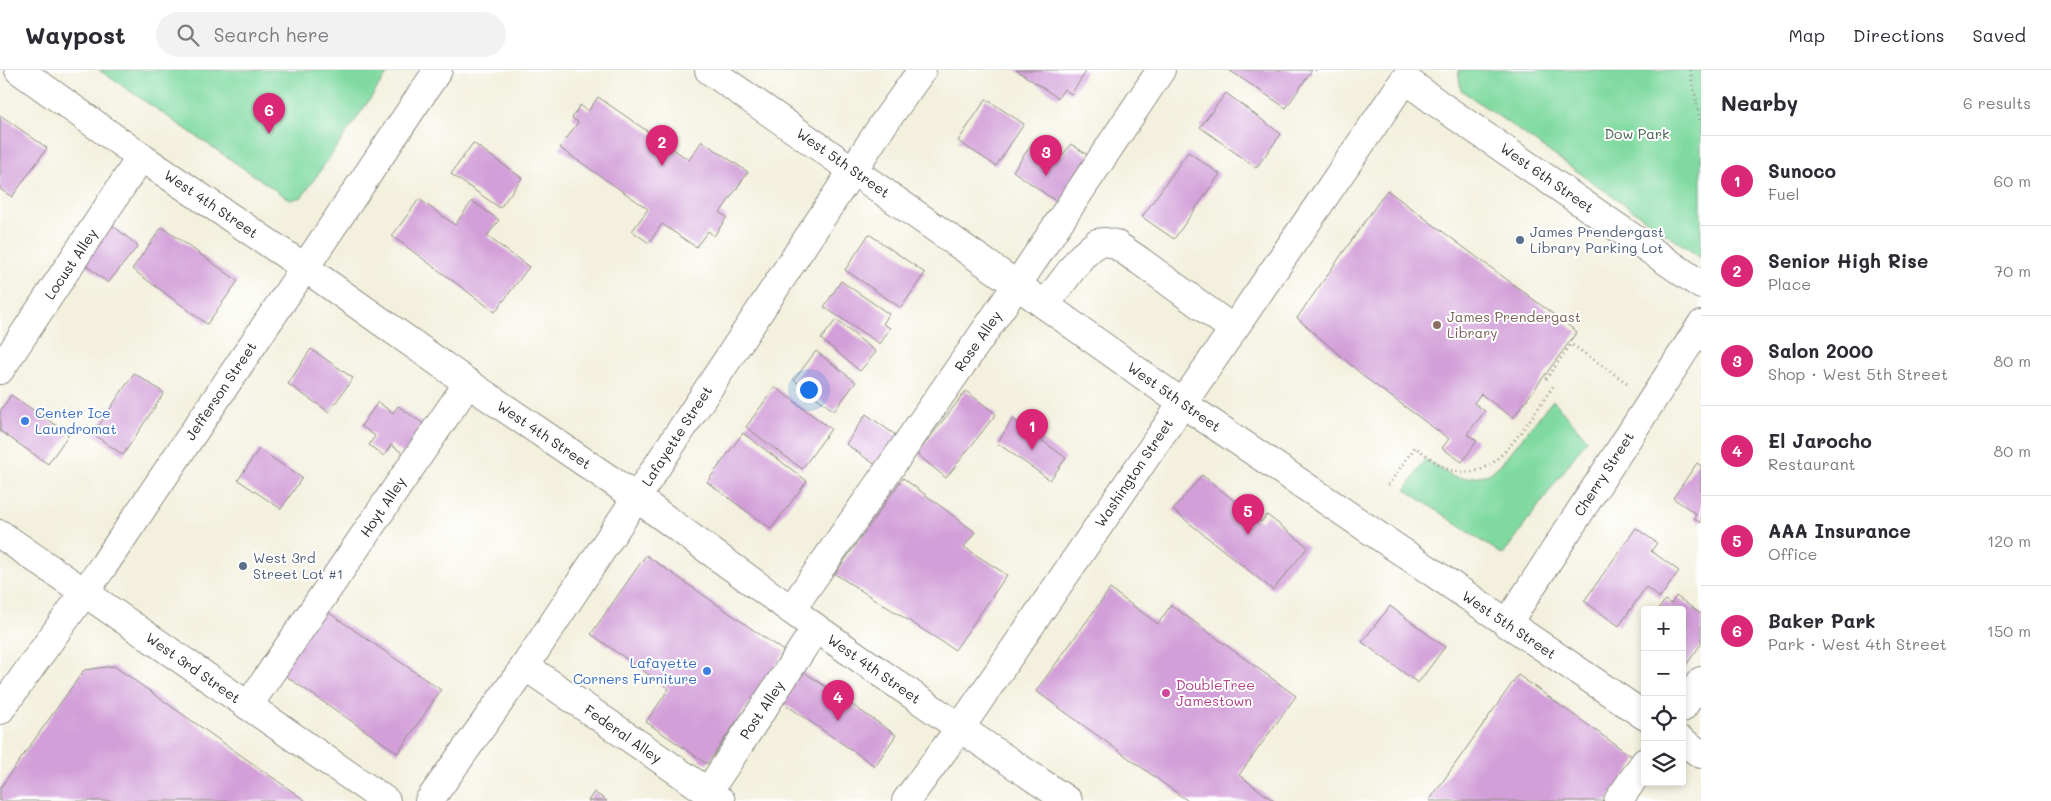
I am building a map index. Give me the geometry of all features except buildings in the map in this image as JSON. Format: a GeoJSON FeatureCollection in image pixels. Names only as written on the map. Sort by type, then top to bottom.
{"type":"FeatureCollection","features":[{"type":"Feature","properties":{"kind":"main road","name":"West 4th Street"},"geometry":{"type":"LineString","coordinates":[[19,70],[141,158],[304,267],[468,383],[637,498],[816,628],[1068,801]]}},
{"type":"Feature","properties":{"kind":"main road","name":"Jefferson Street"},"geometry":{"type":"LineString","coordinates":[[0,710],[113,552],[438,70]]}},
{"type":"Feature","properties":{"kind":"main road","name":"West 5th Street"},"geometry":{"type":"LineString","coordinates":[[709,70],[1017,285],[1182,403],[1641,713]]}},
{"type":"Feature","properties":{"kind":"main road","name":"Lafayette Street"},"geometry":{"type":"LineString","coordinates":[[429,801],[525,666],[853,170],[922,70]]}},
{"type":"Feature","properties":{"kind":"main road","name":"Rose Alley"},"geometry":{"type":"LineString","coordinates":[[791,610],[1017,285],[1161,70]]}},
{"type":"Feature","properties":{"kind":"main road","name":"West 6th Street"},"geometry":{"type":"LineString","coordinates":[[1403,73],[1437,103],[1701,285]]}},
{"type":"Feature","properties":{"kind":"main road","name":"Washington Street"},"geometry":{"type":"LineString","coordinates":[[906,801],[960,728],[1233,329],[1403,73]]}},
{"type":"Feature","properties":{"kind":"main road","name":"Locust Alley"},"geometry":{"type":"LineString","coordinates":[[0,370],[141,158]]}},
{"type":"Feature","properties":{"kind":"main road"},"geometry":{"type":"LineString","coordinates":[[1045,305],[1081,257],[1098,243],[1105,242],[1115,244],[1140,260],[1233,329]]}},
{"type":"Feature","properties":{"kind":"main road","name":"Cherry Street"},"geometry":{"type":"LineString","coordinates":[[1507,624],[1701,325]]}},
{"type":"Feature","properties":{"kind":"main road","name":"Hoyt Alley"},"geometry":{"type":"LineString","coordinates":[[248,706],[468,383]]}},
{"type":"Feature","properties":{"kind":"main road","name":"West 3rd Street"},"geometry":{"type":"LineString","coordinates":[[0,534],[386,801]]}},
{"type":"Feature","properties":{"kind":"main road","name":"Post Alley"},"geometry":{"type":"LineString","coordinates":[[714,796],[816,628]]}},
{"type":"Feature","properties":{"kind":"main road","name":"Federal Alley"},"geometry":{"type":"LineString","coordinates":[[525,666],[714,796]]}},
{"type":"Feature","properties":{"kind":"main road"},"geometry":{"type":"LineString","coordinates":[[1686,702],[1701,681]]}},
{"type":"Feature","properties":{"kind":"main road"},"geometry":{"type":"LineString","coordinates":[[1686,745],[1701,754]]}},
{"type":"Feature","properties":{"kind":"main road"},"geometry":{"type":"LineString","coordinates":[[1618,801],[1641,768]]}},
{"type":"Feature","properties":{"kind":"path"},"geometry":{"type":"LineString","coordinates":[[1690,70],[1701,124]]}},
{"type":"Feature","properties":{"kind":"path"},"geometry":{"type":"LineString","coordinates":[[1546,379],[1571,344],[1630,385]]}},
{"type":"Feature","properties":{"kind":"path"},"geometry":{"type":"LineString","coordinates":[[1388,485],[1415,447],[1448,469],[1472,472],[1488,467],[1524,428],[1554,385]]}},
{"type":"Feature","properties":{"kind":"green space"},"geometry":{"type":"Polygon","coordinates":[[[99,70],[390,70],[302,197],[290,200],[99,70]]]}},
{"type":"Feature","properties":{"kind":"green space","name":"Dow Park"},"geometry":{"type":"Polygon","coordinates":[[[1458,70],[1701,70],[1701,258],[1461,90],[1458,70]]]}},
{"type":"Feature","properties":{"kind":"green space"},"geometry":{"type":"Polygon","coordinates":[[[1553,400],[1587,439],[1503,555],[1406,490],[1425,459],[1453,477],[1467,478],[1489,474],[1502,463],[1553,400]]]}},
{"type":"Feature","properties":{"kind":"place","name":"Baker Park"},"geometry":{"type":"Point","coordinates":[269,134]}},
{"type":"Feature","properties":{"kind":"place","name":"Senior High Rise"},"geometry":{"type":"Point","coordinates":[662,166]}},
{"type":"Feature","properties":{"kind":"place","name":"Salon 2000"},"geometry":{"type":"Point","coordinates":[1046,176]}},
{"type":"Feature","properties":{"kind":"place","name":"James Prendergast Library Parking Lot"},"geometry":{"type":"Point","coordinates":[1520,240]}},
{"type":"Feature","properties":{"kind":"place","name":"James Prendergast Library"},"geometry":{"type":"Point","coordinates":[1437,325]}},
{"type":"Feature","properties":{"kind":"place","name":"Center Ice Laundromat"},"geometry":{"type":"Point","coordinates":[25,421]}},
{"type":"Feature","properties":{"kind":"place","name":"Sunoco"},"geometry":{"type":"Point","coordinates":[1032,450]}},
{"type":"Feature","properties":{"kind":"place","name":"AAA Insurance"},"geometry":{"type":"Point","coordinates":[1248,535]}},
{"type":"Feature","properties":{"kind":"place","name":"West 3rd Street Lot #1"},"geometry":{"type":"Point","coordinates":[243,566]}},
{"type":"Feature","properties":{"kind":"place","name":"Lafayette Corners Furniture"},"geometry":{"type":"Point","coordinates":[707,671]}},
{"type":"Feature","properties":{"kind":"place","name":"DoubleTree Jamestown"},"geometry":{"type":"Point","coordinates":[1166,693]}},
{"type":"Feature","properties":{"kind":"place","name":"El Jarocho"},"geometry":{"type":"Point","coordinates":[838,721]}}]}
